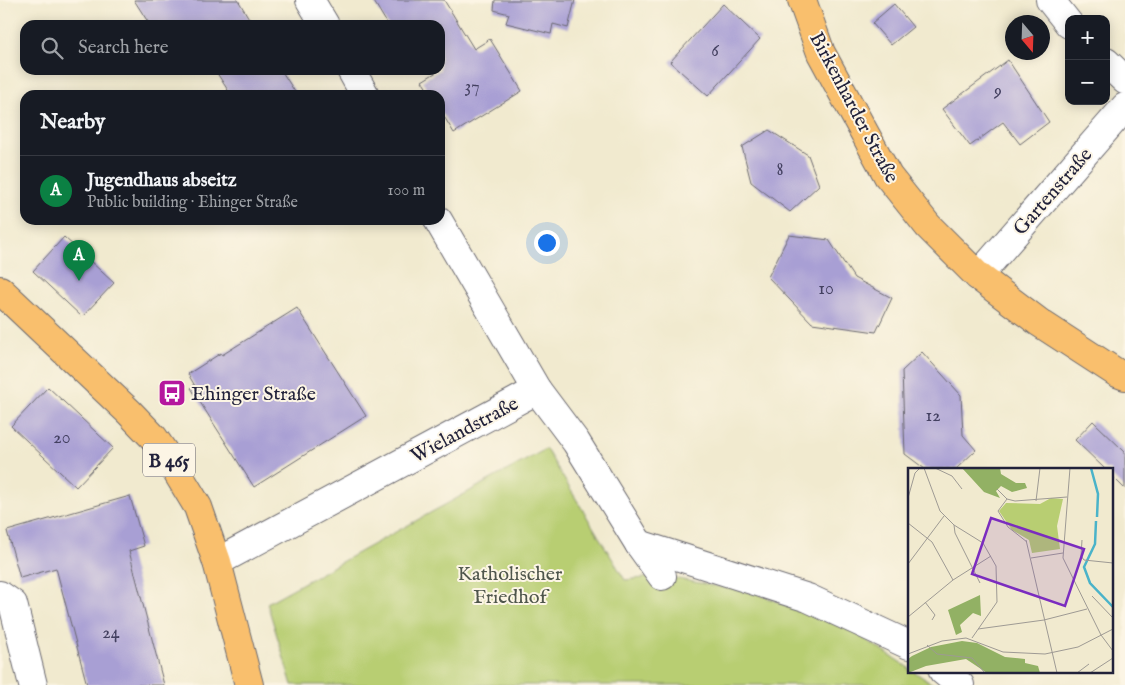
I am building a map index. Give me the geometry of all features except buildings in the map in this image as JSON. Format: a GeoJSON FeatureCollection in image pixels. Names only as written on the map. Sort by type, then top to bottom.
{"type":"FeatureCollection","features":[{"type":"Feature","properties":{"kind":"main road","name":"Birkenharder Straße"},"geometry":{"type":"LineString","coordinates":[[802,0],[821,53],[888,176],[928,226],[978,276],[1040,323],[1117,373],[1125,376]]}},
{"type":"Feature","properties":{"kind":"main road","name":"B 465"},"geometry":{"type":"LineString","coordinates":[[0,290],[129,412],[154,438],[172,464],[198,508],[217,562],[249,685]]}},
{"type":"Feature","properties":{"kind":"street"},"geometry":{"type":"LineString","coordinates":[[310,0],[322,20]]}},
{"type":"Feature","properties":{"kind":"street"},"geometry":{"type":"LineString","coordinates":[[1050,0],[1065,19]]}},
{"type":"Feature","properties":{"kind":"street"},"geometry":{"type":"LineString","coordinates":[[1110,66],[1125,80]]}},
{"type":"Feature","properties":{"kind":"street"},"geometry":{"type":"LineString","coordinates":[[354,75],[363,90]]}},
{"type":"Feature","properties":{"kind":"street","name":"Gartenstraße"},"geometry":{"type":"LineString","coordinates":[[978,276],[1125,107]]}},
{"type":"Feature","properties":{"kind":"street","name":"Wielandstraße"},"geometry":{"type":"LineString","coordinates":[[217,562],[537,390],[441,225]]}},
{"type":"Feature","properties":{"kind":"street"},"geometry":{"type":"LineString","coordinates":[[537,390],[576,442],[639,544],[662,576]]}},
{"type":"Feature","properties":{"kind":"street"},"geometry":{"type":"LineString","coordinates":[[639,544],[808,598],[908,645]]}},
{"type":"Feature","properties":{"kind":"street"},"geometry":{"type":"LineString","coordinates":[[0,595],[13,604],[33,685]]}},
{"type":"Feature","properties":{"kind":"street"},"geometry":{"type":"LineString","coordinates":[[944,672],[960,685]]}},
{"type":"Feature","properties":{"kind":"green space","name":"Katholischer Friedhof"},"geometry":{"type":"Polygon","coordinates":[[[546,449],[625,580],[662,576],[758,594],[854,632],[908,667],[908,672],[914,672],[934,685],[292,685],[267,603],[546,449]]]}},
{"type":"Feature","properties":{"kind":"place","name":"Jugendhaus abseitz"},"geometry":{"type":"Point","coordinates":[79,281]}},
{"type":"Feature","properties":{"kind":"place","name":"Ehinger Straße"},"geometry":{"type":"Point","coordinates":[172,393]}}]}
